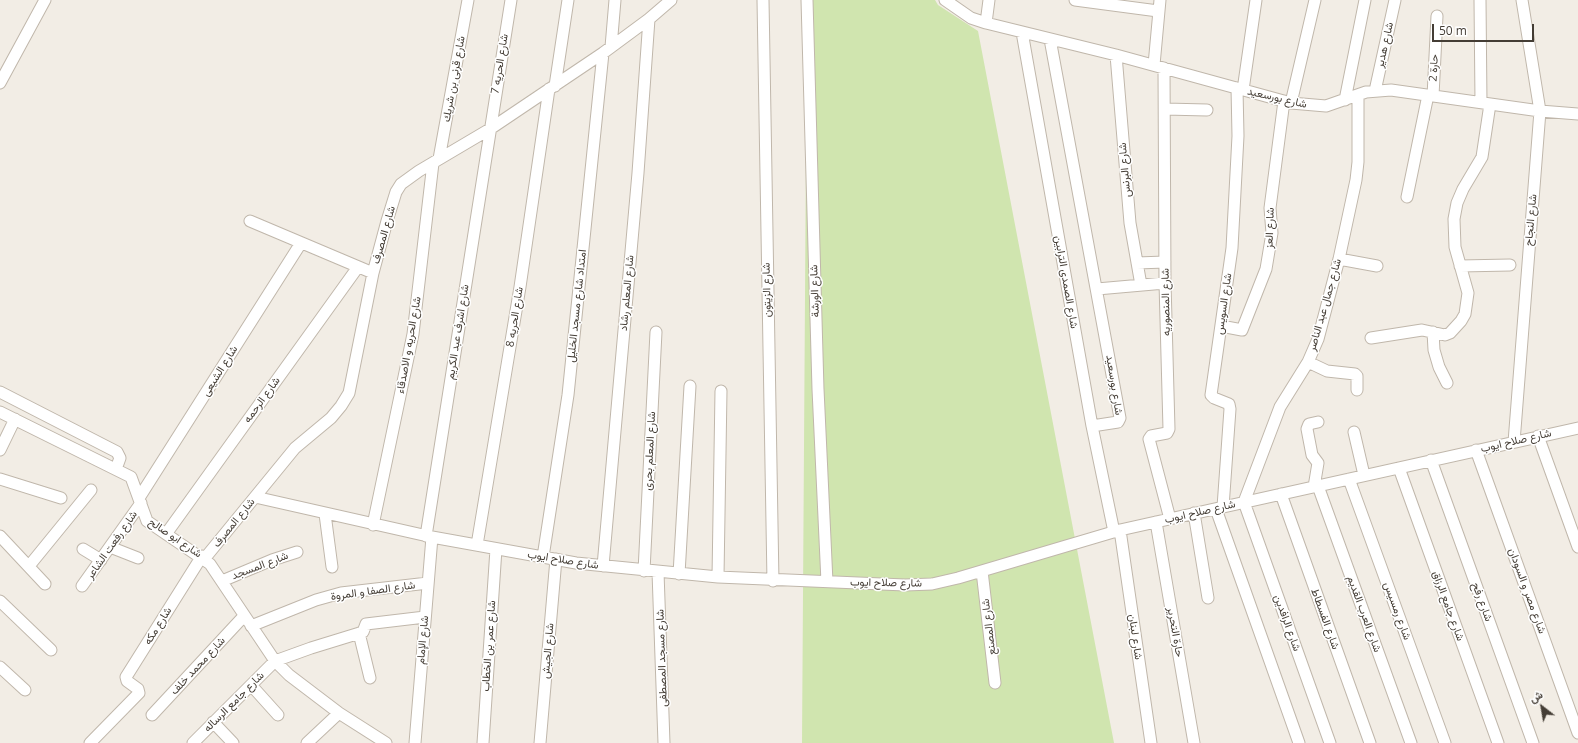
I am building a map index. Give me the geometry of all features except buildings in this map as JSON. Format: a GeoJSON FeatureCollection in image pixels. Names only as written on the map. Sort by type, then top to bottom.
{"type":"FeatureCollection","features":[{"type":"Feature","properties":{"kind":"street"},"geometry":{"type":"LineString","coordinates":[[0,83],[45,0]]}},
{"type":"Feature","properties":{"kind":"street","name":"شارع قرنى بن شريك"},"geometry":{"type":"LineString","coordinates":[[436,161],[468,0]]}},
{"type":"Feature","properties":{"kind":"street","name":"شارع الحريه 7"},"geometry":{"type":"LineString","coordinates":[[490,129],[511,0]]}},
{"type":"Feature","properties":{"kind":"street","name":"شارع الحريه 8"},"geometry":{"type":"LineString","coordinates":[[477,545],[552,87],[568,0]]}},
{"type":"Feature","properties":{"kind":"street","name":"امتداد شارع مسجد الخليل"},"geometry":{"type":"LineString","coordinates":[[543,557],[568,395],[607,50],[615,0]]}},
{"type":"Feature","properties":{"kind":"street","name":"شارع الزيتون"},"geometry":{"type":"LineString","coordinates":[[763,0],[773,581]]}},
{"type":"Feature","properties":{"kind":"street","name":"شارع الورشة"},"geometry":{"type":"LineString","coordinates":[[807,0],[818,389],[827,582]]}},
{"type":"Feature","properties":{"kind":"street","name":"شارع بورسعيد"},"geometry":{"type":"LineString","coordinates":[[946,0],[971,18],[986,23],[1116,55],[1288,102],[1319,107],[1332,105],[1358,95],[1375,91],[1391,90],[1540,111],[1578,114]]}},
{"type":"Feature","properties":{"kind":"street"},"geometry":{"type":"LineString","coordinates":[[986,23],[989,0]]}},
{"type":"Feature","properties":{"kind":"street"},"geometry":{"type":"LineString","coordinates":[[1074,0],[1158,12]]}},
{"type":"Feature","properties":{"kind":"street","name":"شارع المنصوريه"},"geometry":{"type":"LineString","coordinates":[[1160,0],[1158,12],[1159,67],[1165,109],[1165,283],[1169,432],[1151,436],[1149,441],[1170,519]]}},
{"type":"Feature","properties":{"kind":"street","name":"شارع السويس"},"geometry":{"type":"LineString","coordinates":[[1220,508],[1230,409],[1229,404],[1214,398],[1211,394],[1233,241],[1240,89],[1256,0]]}},
{"type":"Feature","properties":{"kind":"street","name":"شارع العز"},"geometry":{"type":"LineString","coordinates":[[1221,326],[1242,330],[1266,269],[1272,233],[1270,208],[1288,102],[1314,0]]}},
{"type":"Feature","properties":{"kind":"street"},"geometry":{"type":"LineString","coordinates":[[1345,100],[1365,0]]}},
{"type":"Feature","properties":{"kind":"street","name":"شارع هدير"},"geometry":{"type":"LineString","coordinates":[[1375,91],[1395,0]]}},
{"type":"Feature","properties":{"kind":"street"},"geometry":{"type":"LineString","coordinates":[[1372,338],[1422,330],[1441,335],[1450,333],[1456,328],[1465,314],[1468,293],[1455,247],[1454,219],[1457,203],[1463,189],[1482,156],[1485,103],[1480,0]]}},
{"type":"Feature","properties":{"kind":"street","name":"شارع النجاح"},"geometry":{"type":"LineString","coordinates":[[1514,442],[1540,111],[1522,0]]}},
{"type":"Feature","properties":{"kind":"street","name":"شارع المصرف"},"geometry":{"type":"LineString","coordinates":[[203,557],[295,448],[331,418],[349,393],[373,273],[386,221],[396,192],[401,184],[408,178],[490,129],[607,50],[649,19],[668,2]]}},
{"type":"Feature","properties":{"kind":"street","name":"حارة 2"},"geometry":{"type":"LineString","coordinates":[[1407,197],[1430,96],[1437,16]]}},
{"type":"Feature","properties":{"kind":"street","name":"شارع المعلم رشاد"},"geometry":{"type":"LineString","coordinates":[[603,566],[638,173],[649,19]]}},
{"type":"Feature","properties":{"kind":"street","name":"شارع الصمدى الترابين"},"geometry":{"type":"LineString","coordinates":[[1022,32],[1092,426],[1117,531]]}},
{"type":"Feature","properties":{"kind":"street","name":"شارع بورسعيد"},"geometry":{"type":"LineString","coordinates":[[1050,39],[1120,418],[1118,422],[1092,426]]}},
{"type":"Feature","properties":{"kind":"street","name":"شارع البرنس"},"geometry":{"type":"LineString","coordinates":[[1116,55],[1130,223],[1141,285]]}},
{"type":"Feature","properties":{"kind":"street","name":"شارع جمال عبد الناصر"},"geometry":{"type":"LineString","coordinates":[[1244,502],[1280,407],[1308,362],[1318,339],[1339,259],[1358,162],[1358,95]]}},
{"type":"Feature","properties":{"kind":"street"},"geometry":{"type":"LineString","coordinates":[[1165,109],[1207,110]]}},
{"type":"Feature","properties":{"kind":"street","name":"شارع اشرف عبد الكريم"},"geometry":{"type":"LineString","coordinates":[[429,536],[490,129]]}},
{"type":"Feature","properties":{"kind":"street","name":"شارع الحريه و الاصدقاء"},"geometry":{"type":"LineString","coordinates":[[373,524],[413,334],[436,161]]}},
{"type":"Feature","properties":{"kind":"street"},"geometry":{"type":"LineString","coordinates":[[250,221],[373,273]]}},
{"type":"Feature","properties":{"kind":"street","name":"شارع الشيعى"},"geometry":{"type":"LineString","coordinates":[[140,501],[301,243]]}},
{"type":"Feature","properties":{"kind":"street"},"geometry":{"type":"LineString","coordinates":[[1339,259],[1377,266]]}},
{"type":"Feature","properties":{"kind":"street"},"geometry":{"type":"LineString","coordinates":[[1137,263],[1165,262]]}},
{"type":"Feature","properties":{"kind":"street"},"geometry":{"type":"LineString","coordinates":[[1460,266],[1510,265]]}},
{"type":"Feature","properties":{"kind":"street","name":"شارع الرحمه"},"geometry":{"type":"LineString","coordinates":[[166,534],[358,267]]}},
{"type":"Feature","properties":{"kind":"street"},"geometry":{"type":"LineString","coordinates":[[1097,289],[1165,283]]}},
{"type":"Feature","properties":{"kind":"street","name":"شارع المعلم بحرى"},"geometry":{"type":"LineString","coordinates":[[644,571],[656,332]]}},
{"type":"Feature","properties":{"kind":"street"},"geometry":{"type":"LineString","coordinates":[[1433,332],[1434,350],[1439,367],[1447,383]]}},
{"type":"Feature","properties":{"kind":"street"},"geometry":{"type":"LineString","coordinates":[[1308,362],[1327,371],[1355,374],[1357,390]]}},
{"type":"Feature","properties":{"kind":"street"},"geometry":{"type":"LineString","coordinates":[[679,574],[690,386]]}},
{"type":"Feature","properties":{"kind":"street"},"geometry":{"type":"LineString","coordinates":[[718,577],[721,391]]}},
{"type":"Feature","properties":{"kind":"street"},"geometry":{"type":"LineString","coordinates":[[0,392],[117,452],[120,458],[116,469]]}},
{"type":"Feature","properties":{"kind":"street","name":"شارع ابو صالح"},"geometry":{"type":"LineString","coordinates":[[0,412],[116,469],[134,480],[147,521],[203,557],[222,581],[275,661],[289,675],[339,713],[383,742]]}},
{"type":"Feature","properties":{"kind":"street"},"geometry":{"type":"LineString","coordinates":[[0,450],[15,420]]}},
{"type":"Feature","properties":{"kind":"street"},"geometry":{"type":"LineString","coordinates":[[1316,486],[1318,462],[1312,455],[1307,429],[1309,424],[1318,422]]}},
{"type":"Feature","properties":{"kind":"street","name":"شارع صلاح ايوب"},"geometry":{"type":"LineString","coordinates":[[254,497],[429,536],[496,549],[603,566],[644,571],[773,581],[905,585],[932,584],[982,571],[1117,531],[1578,428]]}},
{"type":"Feature","properties":{"kind":"street"},"geometry":{"type":"LineString","coordinates":[[1354,432],[1364,476]]}},
{"type":"Feature","properties":{"kind":"street"},"geometry":{"type":"LineString","coordinates":[[1538,436],[1578,547]]}},
{"type":"Feature","properties":{"kind":"street","name":"شارع مصر و السودان"},"geometry":{"type":"LineString","coordinates":[[1476,450],[1578,733]]}},
{"type":"Feature","properties":{"kind":"street","name":"شارع رفح"},"geometry":{"type":"LineString","coordinates":[[1431,460],[1533,743]]}},
{"type":"Feature","properties":{"kind":"street","name":"شارع جامع الرزاق"},"geometry":{"type":"LineString","coordinates":[[1398,468],[1498,743]]}},
{"type":"Feature","properties":{"kind":"street"},"geometry":{"type":"LineString","coordinates":[[0,479],[61,498]]}},
{"type":"Feature","properties":{"kind":"street","name":"شارع رمسيس"},"geometry":{"type":"LineString","coordinates":[[1350,479],[1445,743]]}},
{"type":"Feature","properties":{"kind":"street","name":"شارع العرب القديم"},"geometry":{"type":"LineString","coordinates":[[1316,486],[1411,743]]}},
{"type":"Feature","properties":{"kind":"street"},"geometry":{"type":"LineString","coordinates":[[29,566],[91,490]]}},
{"type":"Feature","properties":{"kind":"street","name":"شارع الفسطاط"},"geometry":{"type":"LineString","coordinates":[[1281,494],[1370,743]]}},
{"type":"Feature","properties":{"kind":"street","name":"شارع رفعت الشاعر"},"geometry":{"type":"LineString","coordinates":[[82,586],[140,501]]}},
{"type":"Feature","properties":{"kind":"street","name":"شارع الرافدين"},"geometry":{"type":"LineString","coordinates":[[1244,502],[1330,743]]}},
{"type":"Feature","properties":{"kind":"street"},"geometry":{"type":"LineString","coordinates":[[1220,508],[1299,743]]}},
{"type":"Feature","properties":{"kind":"street"},"geometry":{"type":"LineString","coordinates":[[1194,513],[1208,598]]}},
{"type":"Feature","properties":{"kind":"street"},"geometry":{"type":"LineString","coordinates":[[325,514],[332,567]]}},
{"type":"Feature","properties":{"kind":"street","name":"حارة التحرير"},"geometry":{"type":"LineString","coordinates":[[1156,522],[1194,743]]}},
{"type":"Feature","properties":{"kind":"street","name":"شارع لبنان"},"geometry":{"type":"LineString","coordinates":[[1117,531],[1151,743]]}},
{"type":"Feature","properties":{"kind":"street"},"geometry":{"type":"LineString","coordinates":[[0,536],[45,584]]}},
{"type":"Feature","properties":{"kind":"street","name":"شارع الإمام"},"geometry":{"type":"LineString","coordinates":[[415,743],[428,583],[429,536]]}},
{"type":"Feature","properties":{"kind":"street"},"geometry":{"type":"LineString","coordinates":[[110,546],[138,558]]}},
{"type":"Feature","properties":{"kind":"street"},"geometry":{"type":"LineString","coordinates":[[83,549],[101,560]]}},
{"type":"Feature","properties":{"kind":"street","name":"شارع عمر بن الخطاب"},"geometry":{"type":"LineString","coordinates":[[483,743],[496,549]]}},
{"type":"Feature","properties":{"kind":"street","name":"شارع المسجد"},"geometry":{"type":"LineString","coordinates":[[222,581],[272,560],[298,552]]}},
{"type":"Feature","properties":{"kind":"street","name":"شارع مكه"},"geometry":{"type":"LineString","coordinates":[[90,743],[139,693],[138,689],[127,681],[126,677],[203,557]]}},
{"type":"Feature","properties":{"kind":"street","name":"شارع الجيش"},"geometry":{"type":"LineString","coordinates":[[540,743],[556,559]]}},
{"type":"Feature","properties":{"kind":"street","name":"شارع المصنع"},"geometry":{"type":"LineString","coordinates":[[982,571],[995,683]]}},
{"type":"Feature","properties":{"kind":"street","name":"شارع مسجد المصطفى"},"geometry":{"type":"LineString","coordinates":[[658,572],[664,743]]}},
{"type":"Feature","properties":{"kind":"street","name":"شارع الصفا و المروة"},"geometry":{"type":"LineString","coordinates":[[251,626],[310,602],[341,593],[428,583]]}},
{"type":"Feature","properties":{"kind":"street"},"geometry":{"type":"LineString","coordinates":[[0,602],[51,650]]}},
{"type":"Feature","properties":{"kind":"street","name":"شارع محمد خلف"},"geometry":{"type":"LineString","coordinates":[[152,715],[244,616]]}},
{"type":"Feature","properties":{"kind":"street"},"geometry":{"type":"LineString","coordinates":[[275,661],[311,648],[364,632],[367,624],[425,617]]}},
{"type":"Feature","properties":{"kind":"street"},"geometry":{"type":"LineString","coordinates":[[359,633],[370,678]]}},
{"type":"Feature","properties":{"kind":"street","name":"شارع جامع الرساله"},"geometry":{"type":"LineString","coordinates":[[193,743],[275,661]]}},
{"type":"Feature","properties":{"kind":"street"},"geometry":{"type":"LineString","coordinates":[[0,667],[25,690]]}},
{"type":"Feature","properties":{"kind":"street"},"geometry":{"type":"LineString","coordinates":[[251,685],[278,715]]}},
{"type":"Feature","properties":{"kind":"street"},"geometry":{"type":"LineString","coordinates":[[308,743],[339,713]]}},
{"type":"Feature","properties":{"kind":"street"},"geometry":{"type":"LineString","coordinates":[[213,722],[233,743]]}},
{"type":"Feature","properties":{"kind":"green space"},"geometry":{"type":"Polygon","coordinates":[[[807,0],[935,0],[938,5],[978,31],[1114,743],[802,743],[807,0]]]}}]}
